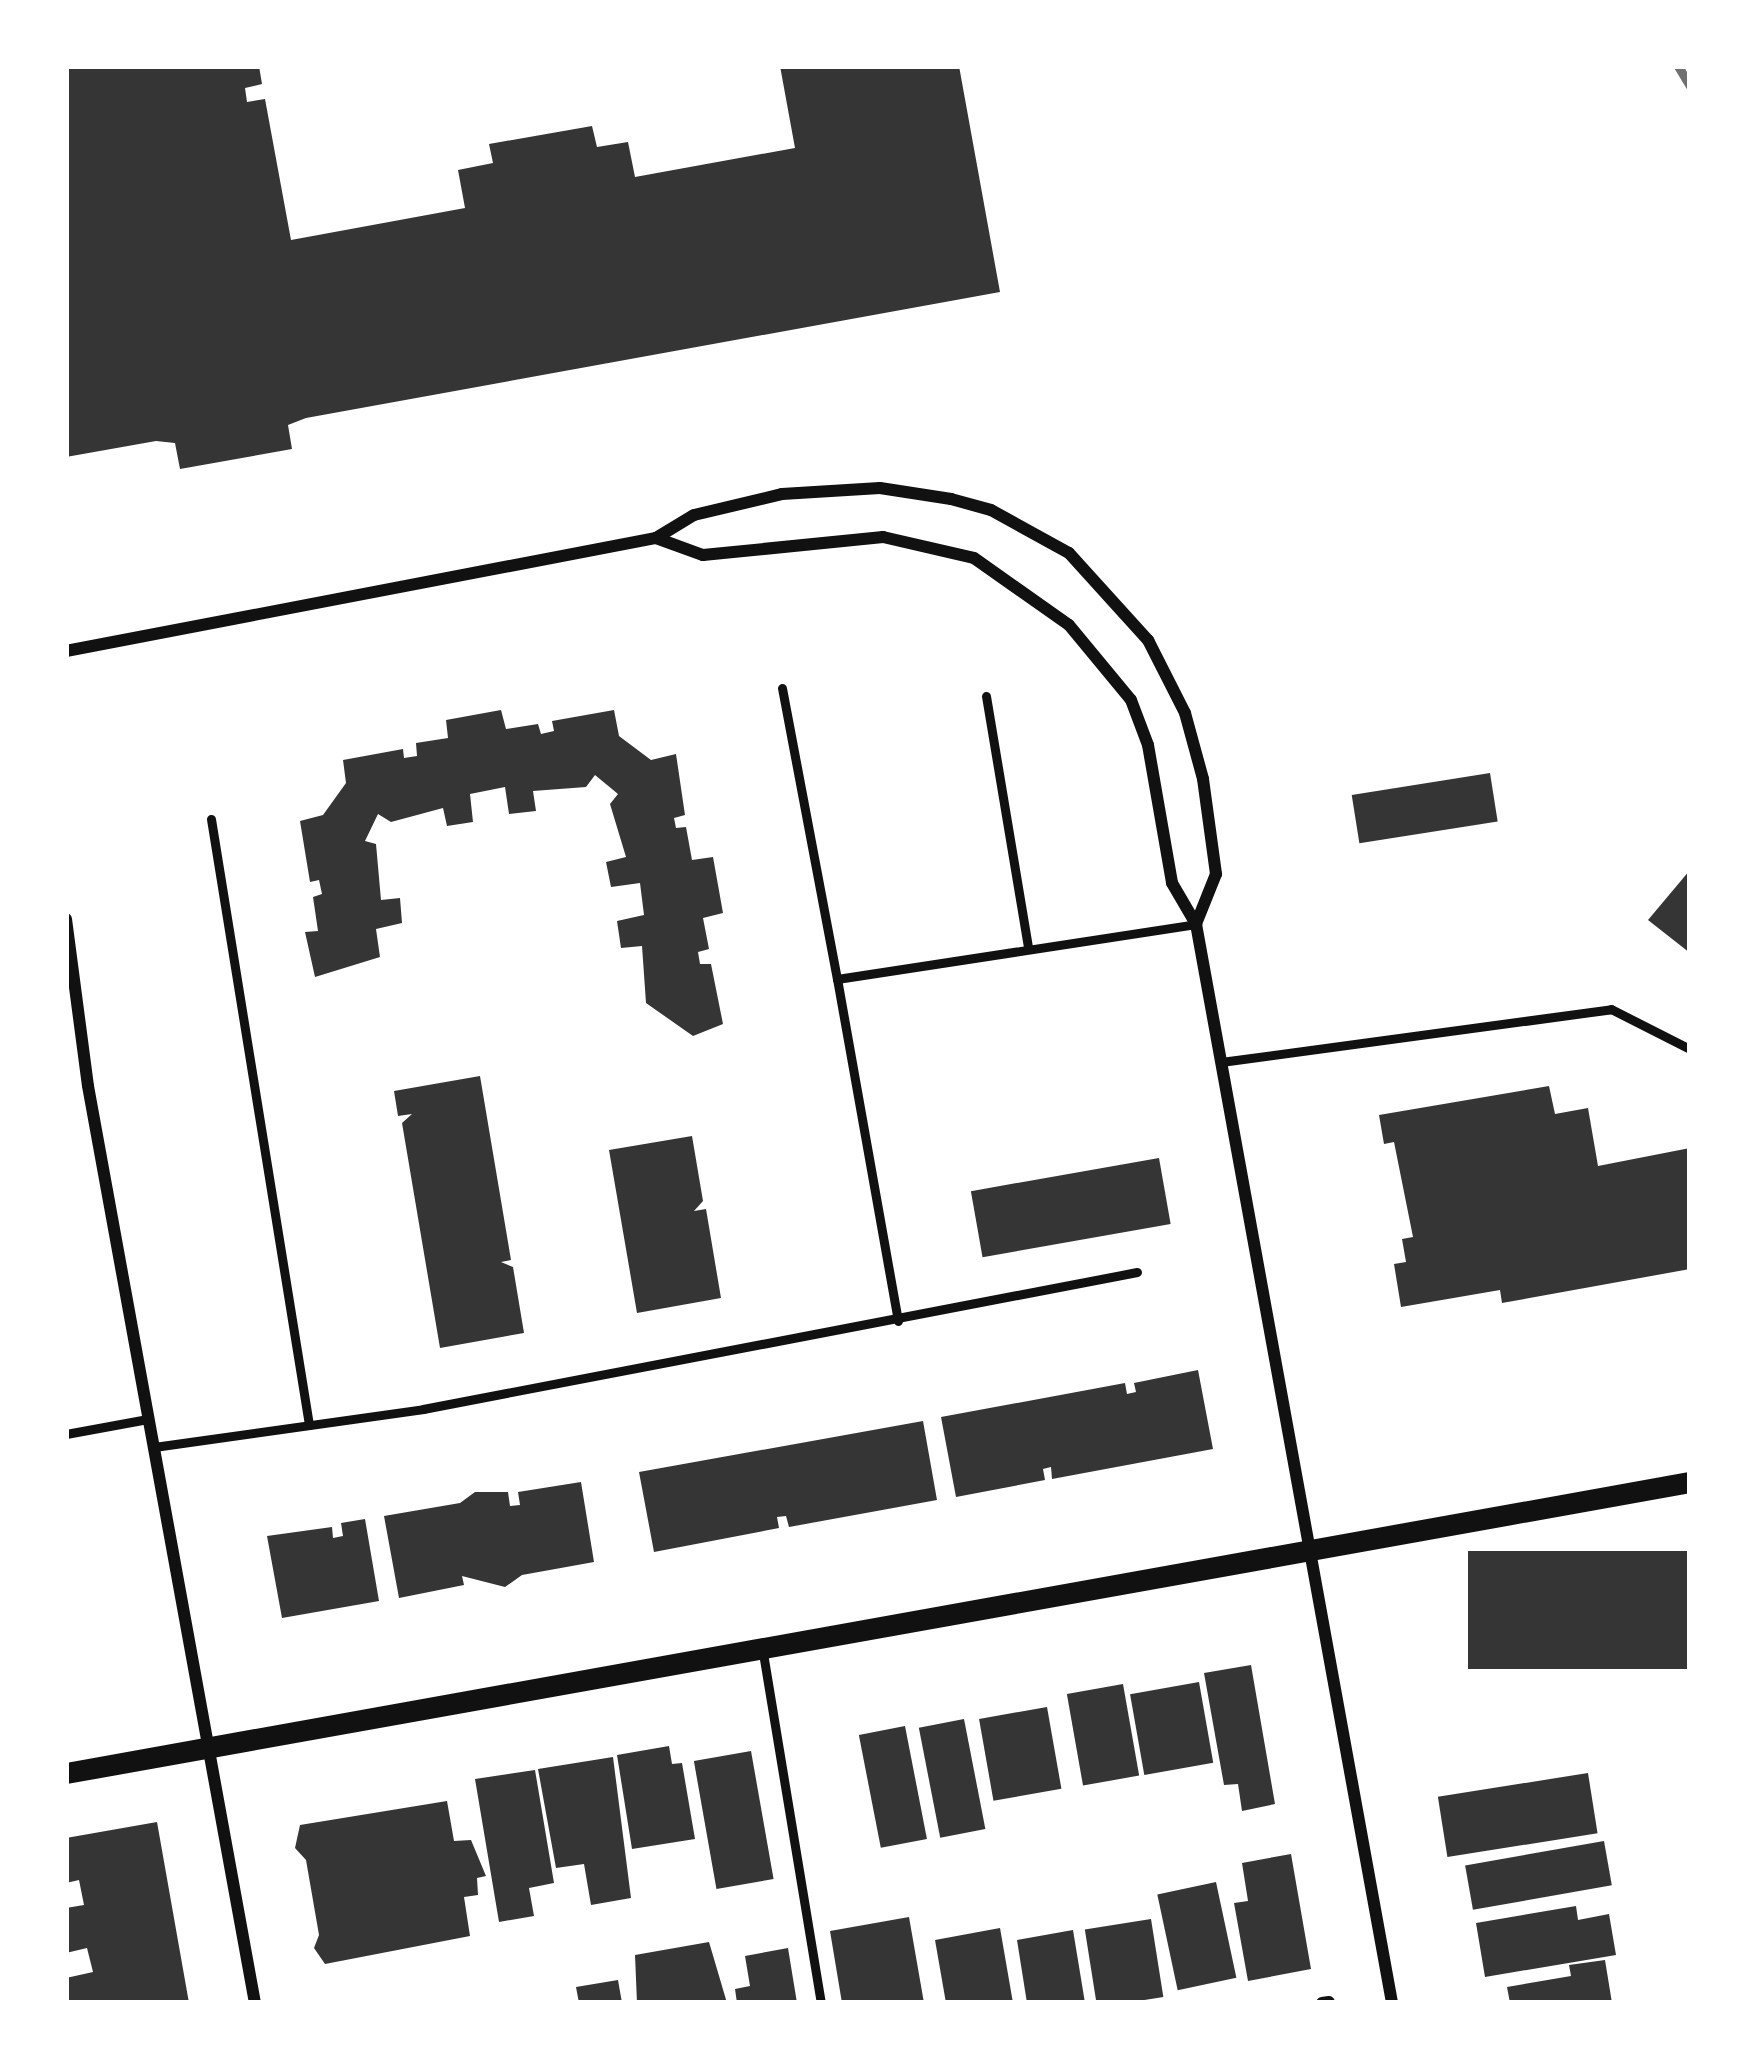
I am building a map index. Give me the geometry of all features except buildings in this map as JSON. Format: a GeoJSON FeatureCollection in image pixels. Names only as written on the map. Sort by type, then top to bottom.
{"type":"FeatureCollection","features":[{"type":"Feature","properties":{"kind":"street"},"geometry":{"type":"LineString","coordinates":[[66,652],[656,538],[694,515],[782,494],[880,488],[991,510],[1069,554],[1148,640],[1185,713],[1216,874],[1196,924]]}},
{"type":"Feature","properties":{"kind":"street"},"geometry":{"type":"LineString","coordinates":[[656,538],[703,555],[840,539],[925,542],[974,558],[1025,587],[1109,666],[1131,700],[1148,746],[1172,883],[1196,924],[1392,2003]]}},
{"type":"Feature","properties":{"kind":"street"},"geometry":{"type":"LineString","coordinates":[[66,919],[148,1419],[255,2003]]}},
{"type":"Feature","properties":{"kind":"street"},"geometry":{"type":"LineString","coordinates":[[66,1773],[762,1642],[1690,1482]]}},
{"type":"Feature","properties":{"kind":"lane"},"geometry":{"type":"LineString","coordinates":[[782,688],[898,1321]]}},
{"type":"Feature","properties":{"kind":"lane"},"geometry":{"type":"LineString","coordinates":[[986,696],[1028,946]]}},
{"type":"Feature","properties":{"kind":"lane"},"geometry":{"type":"LineString","coordinates":[[211,819],[309,1425]]}},
{"type":"Feature","properties":{"kind":"lane"},"geometry":{"type":"LineString","coordinates":[[837,979],[1028,946],[1196,924]]}},
{"type":"Feature","properties":{"kind":"lane"},"geometry":{"type":"LineString","coordinates":[[1221,1062],[1611,1009],[1690,1049]]}},
{"type":"Feature","properties":{"kind":"lane"},"geometry":{"type":"LineString","coordinates":[[154,1447],[309,1425],[898,1321],[1136,1272]]}},
{"type":"Feature","properties":{"kind":"lane"},"geometry":{"type":"LineString","coordinates":[[66,1434],[148,1419]]}},
{"type":"Feature","properties":{"kind":"lane"},"geometry":{"type":"LineString","coordinates":[[762,1642],[821,2003]]}},
{"type":"Feature","properties":{"kind":"railway"},"geometry":{"type":"LineString","coordinates":[[1678,66],[1690,86]]}}]}
